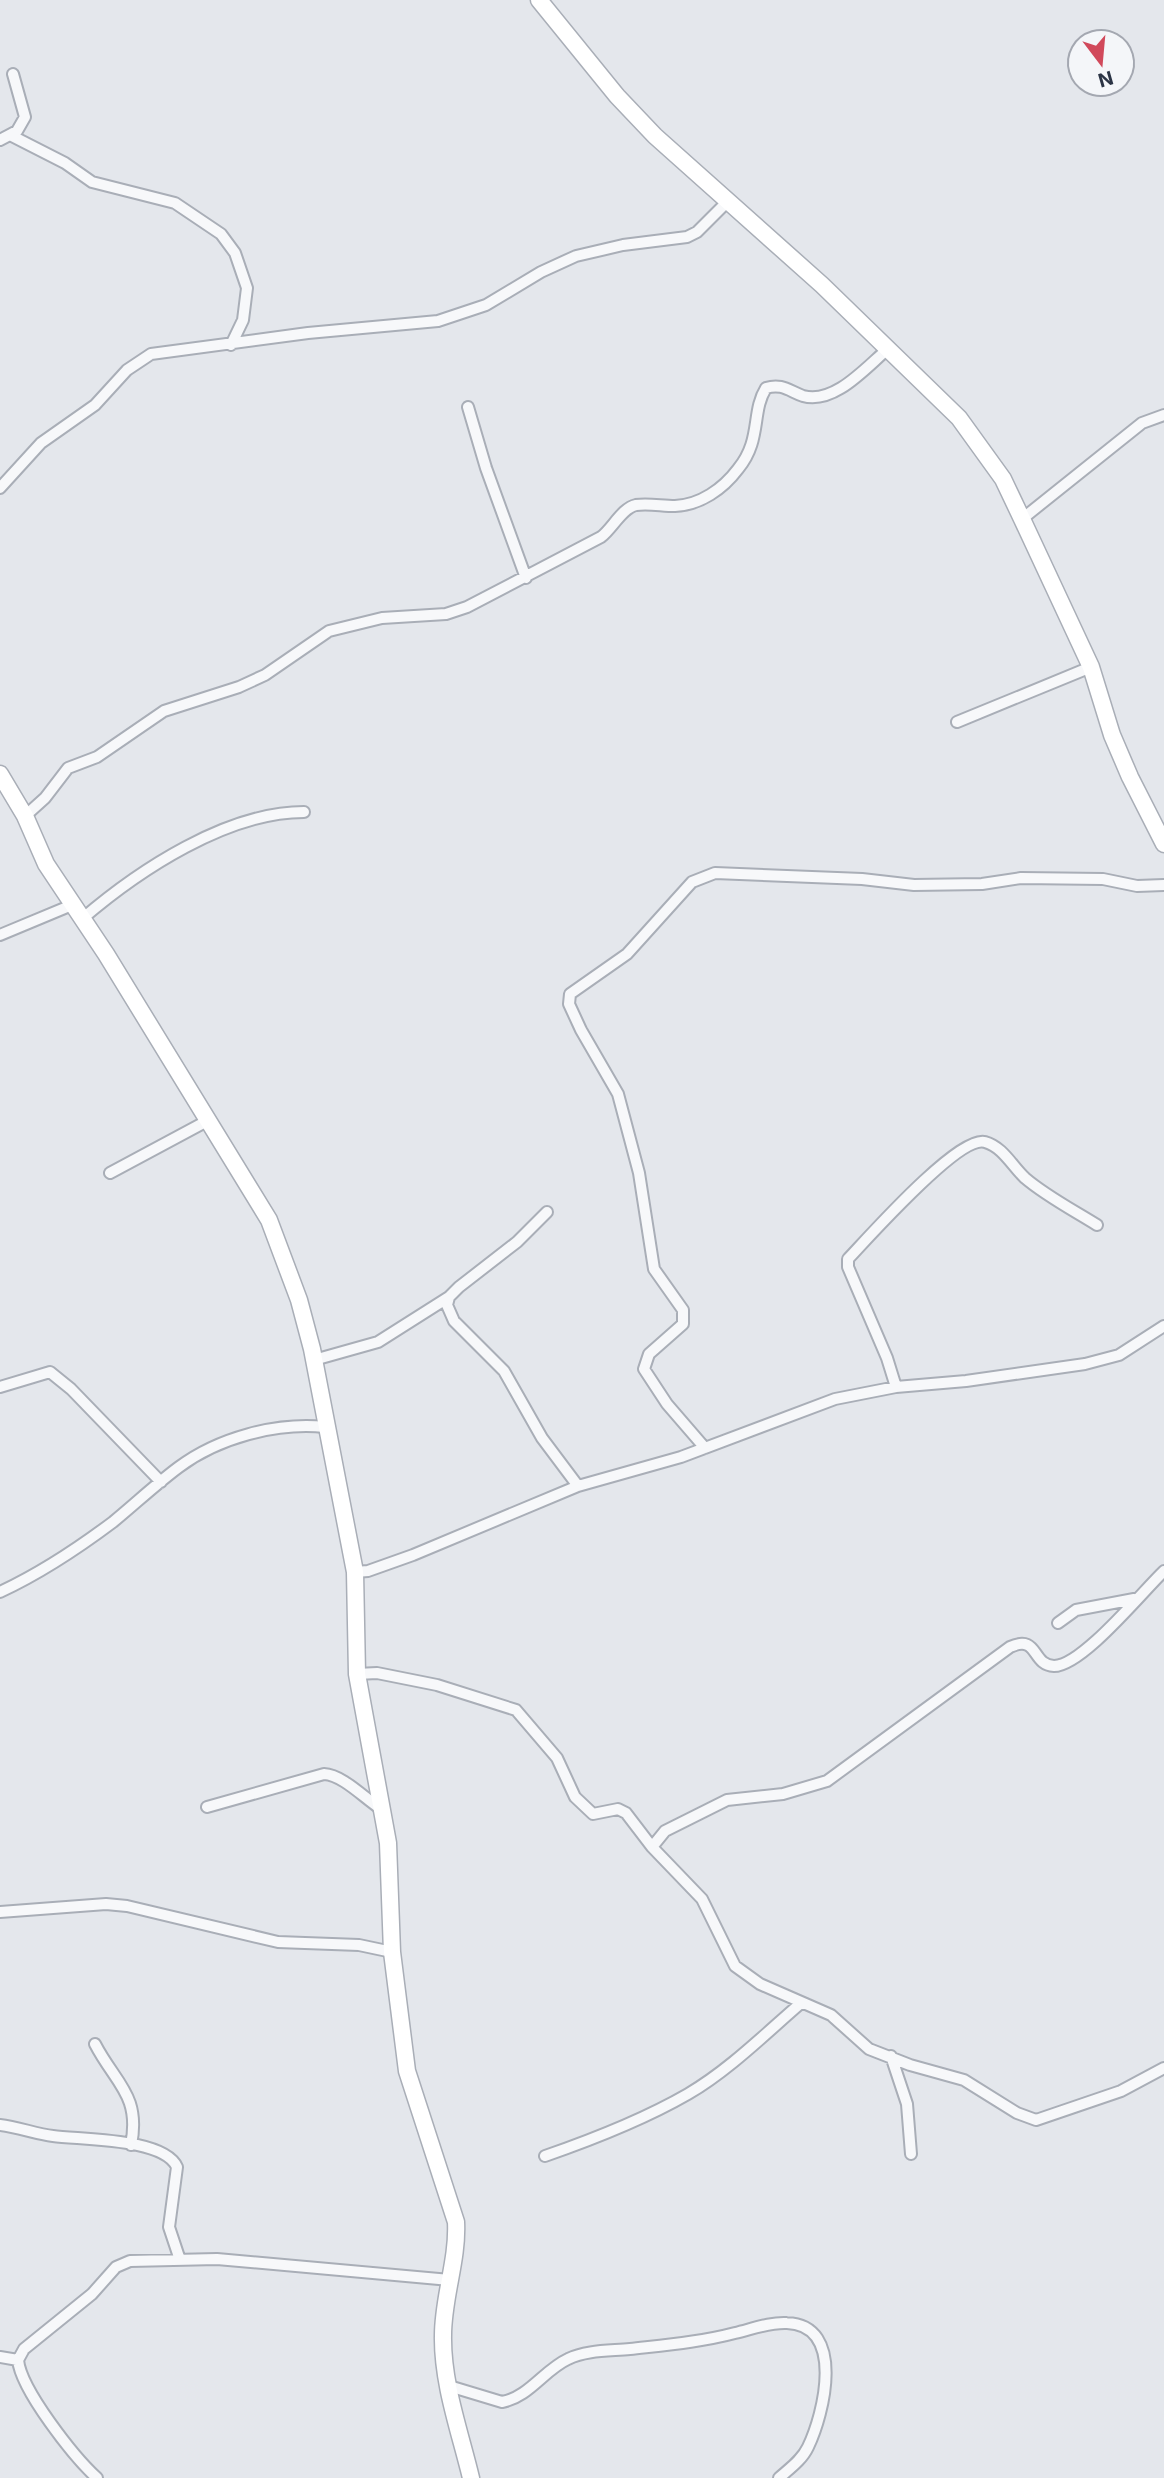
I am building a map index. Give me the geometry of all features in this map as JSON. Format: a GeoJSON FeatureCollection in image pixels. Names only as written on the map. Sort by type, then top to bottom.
{"type":"FeatureCollection","features":[{"type":"Feature","properties":{"kind":"street"},"geometry":{"type":"LineString","coordinates":[[541,1],[617,96],[726,203],[889,348],[959,418],[1003,479],[1091,667],[1112,735],[1150,822],[1164,844]]}},
{"type":"Feature","properties":{"kind":"street"},"geometry":{"type":"LineString","coordinates":[[0,140],[12,135],[23,125],[25,117],[13,74]]}},
{"type":"Feature","properties":{"kind":"street"},"geometry":{"type":"LineString","coordinates":[[12,135],[65,163],[92,182],[175,203],[221,234],[235,253],[247,289],[243,320],[231,345]]}},
{"type":"Feature","properties":{"kind":"street"},"geometry":{"type":"LineString","coordinates":[[0,488],[41,443],[95,405],[140,359],[151,354],[308,333],[439,321],[486,305],[541,272],[576,256],[623,245],[687,237],[697,232],[726,203]]}},
{"type":"Feature","properties":{"kind":"street"},"geometry":{"type":"LineString","coordinates":[[25,816],[45,798],[68,768],[97,757],[164,711],[239,687],[265,675],[329,631],[382,618],[446,614],[489,598],[601,537],[612,529],[628,509],[636,505],[691,504],[724,484],[739,469],[757,431],[761,397],[766,388],[783,387],[804,396],[828,394],[889,348]]}},
{"type":"Feature","properties":{"kind":"street"},"geometry":{"type":"LineString","coordinates":[[468,407],[486,468],[526,578]]}},
{"type":"Feature","properties":{"kind":"street"},"geometry":{"type":"LineString","coordinates":[[1022,519],[1142,424],[1164,415]]}},
{"type":"Feature","properties":{"kind":"street"},"geometry":{"type":"LineString","coordinates":[[957,722],[1091,667]]}},
{"type":"Feature","properties":{"kind":"street"},"geometry":{"type":"LineString","coordinates":[[0,774],[72,905],[269,1220],[282,1248],[299,1300],[314,1360],[355,1572],[357,1674],[381,1809],[392,1895],[392,1952],[407,2071],[456,2222],[457,2244],[443,2332],[449,2386],[471,2478]]}},
{"type":"Feature","properties":{"kind":"street"},"geometry":{"type":"LineString","coordinates":[[82,919],[166,857],[276,812],[304,812]]}},
{"type":"Feature","properties":{"kind":"street"},"geometry":{"type":"LineString","coordinates":[[705,1448],[667,1404],[644,1369],[649,1354],[683,1324],[683,1310],[654,1269],[628,1126],[607,1070],[581,1030],[569,1004],[570,994],[609,969],[642,940],[692,882],[715,873],[862,879],[914,885],[982,884],[1021,878],[1102,879],[1137,886],[1164,885]]}},
{"type":"Feature","properties":{"kind":"street"},"geometry":{"type":"LineString","coordinates":[[0,935],[72,905]]}},
{"type":"Feature","properties":{"kind":"street"},"geometry":{"type":"LineString","coordinates":[[110,1173],[207,1121]]}},
{"type":"Feature","properties":{"kind":"street"},"geometry":{"type":"LineString","coordinates":[[896,1387],[848,1267],[848,1259],[910,1193],[948,1160],[977,1141],[986,1142],[1008,1159],[1024,1177],[1097,1225]]}},
{"type":"Feature","properties":{"kind":"street"},"geometry":{"type":"LineString","coordinates":[[314,1360],[378,1342],[449,1297],[517,1242],[547,1212]]}},
{"type":"Feature","properties":{"kind":"street"},"geometry":{"type":"LineString","coordinates":[[449,1297],[449,1314],[504,1371],[542,1438],[579,1486]]}},
{"type":"Feature","properties":{"kind":"street"},"geometry":{"type":"LineString","coordinates":[[355,1572],[404,1559],[579,1486],[705,1448],[835,1399],[896,1387],[1085,1364],[1119,1355],[1164,1326]]}},
{"type":"Feature","properties":{"kind":"street"},"geometry":{"type":"LineString","coordinates":[[0,1387],[50,1372],[71,1389],[161,1482]]}},
{"type":"Feature","properties":{"kind":"street"},"geometry":{"type":"LineString","coordinates":[[0,1592],[62,1558],[202,1452],[226,1441],[297,1425],[325,1427]]}},
{"type":"Feature","properties":{"kind":"street"},"geometry":{"type":"LineString","coordinates":[[652,1847],[665,1831],[727,1800],[783,1794],[827,1781],[1019,1642],[1029,1644],[1044,1663],[1052,1666],[1071,1661],[1099,1639],[1164,1571]]}},
{"type":"Feature","properties":{"kind":"street"},"geometry":{"type":"LineString","coordinates":[[1058,1623],[1076,1610],[1134,1600]]}},
{"type":"Feature","properties":{"kind":"street"},"geometry":{"type":"LineString","coordinates":[[357,1674],[377,1674],[437,1685],[516,1710],[557,1758],[575,1797],[586,1809],[593,1814],[618,1809],[626,1813],[652,1847],[702,1899],[735,1966],[760,1984],[841,2022],[869,2049],[910,2065],[964,2080],[1017,2113],[1036,2120],[1111,2095],[1164,2068]]}},
{"type":"Feature","properties":{"kind":"street"},"geometry":{"type":"LineString","coordinates":[[207,1807],[324,1774],[342,1778],[352,1790],[381,1809]]}},
{"type":"Feature","properties":{"kind":"street"},"geometry":{"type":"LineString","coordinates":[[0,1912],[106,1904],[127,1906],[278,1942],[359,1945],[392,1952]]}},
{"type":"Feature","properties":{"kind":"street"},"geometry":{"type":"LineString","coordinates":[[545,2157],[600,2137],[690,2093],[756,2043],[801,2003]]}},
{"type":"Feature","properties":{"kind":"street"},"geometry":{"type":"LineString","coordinates":[[94,2044],[131,2098],[135,2121],[131,2145]]}},
{"type":"Feature","properties":{"kind":"street"},"geometry":{"type":"LineString","coordinates":[[891,2056],[907,2104],[911,2154]]}},
{"type":"Feature","properties":{"kind":"street"},"geometry":{"type":"LineString","coordinates":[[0,2125],[25,2127],[49,2136],[131,2145],[169,2156],[177,2167],[169,2227],[179,2257]]}},
{"type":"Feature","properties":{"kind":"street"},"geometry":{"type":"LineString","coordinates":[[97,2478],[76,2456],[29,2391],[18,2360],[24,2349],[92,2294],[116,2267],[130,2261],[179,2257],[450,2280]]}},
{"type":"Feature","properties":{"kind":"street"},"geometry":{"type":"LineString","coordinates":[[449,2386],[502,2402],[511,2400],[555,2366],[581,2354],[719,2337],[787,2322],[799,2325],[821,2342],[827,2355],[825,2374],[818,2416],[807,2448],[779,2478]]}},
{"type":"Feature","properties":{"kind":"street"},"geometry":{"type":"LineString","coordinates":[[0,2357],[18,2360]]}}]}
